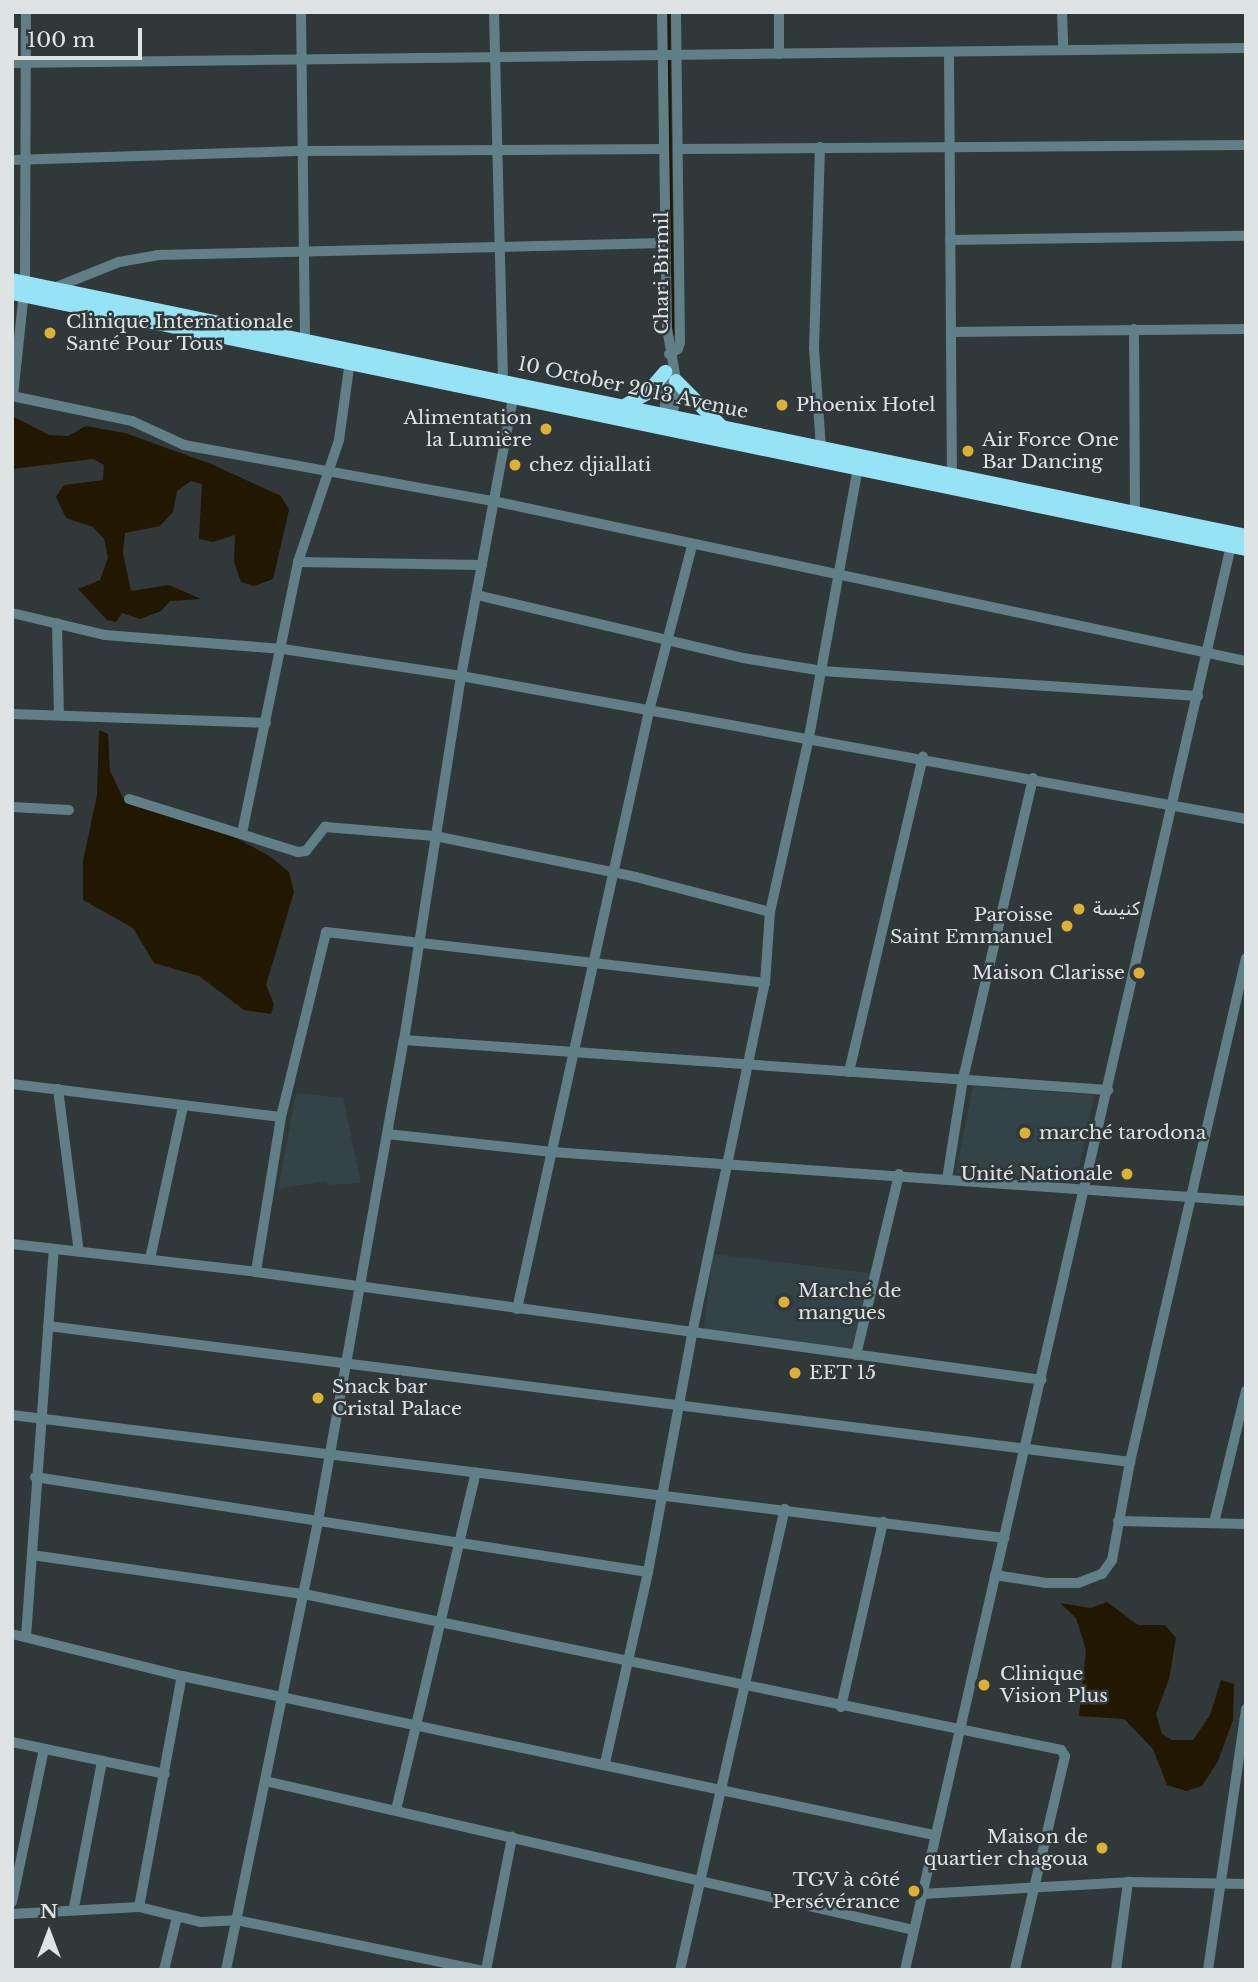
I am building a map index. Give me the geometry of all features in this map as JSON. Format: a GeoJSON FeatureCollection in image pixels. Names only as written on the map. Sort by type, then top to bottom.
{"type":"FeatureCollection","features":[{"type":"Feature","properties":{"kind":"highway","name":"10 October 2013 Avenue"},"geometry":{"type":"LineString","coordinates":[[18,288],[54,288],[305,345],[350,361],[624,406],[667,421],[721,426],[821,447],[859,462],[952,475],[1135,513],[1239,541]]}},
{"type":"Feature","properties":{"kind":"highway","name":"10 October 2013 Avenue"},"geometry":{"type":"LineString","coordinates":[[18,288],[511,386],[1239,541]]}},
{"type":"Feature","properties":{"kind":"highway"},"geometry":{"type":"LineString","coordinates":[[624,406],[670,377],[721,426]]}},
{"type":"Feature","properties":{"kind":"street"},"geometry":{"type":"LineString","coordinates":[[26,12],[26,160],[13,396],[132,421],[184,445],[326,468],[493,501],[692,546],[1246,661]]}},
{"type":"Feature","properties":{"kind":"street"},"geometry":{"type":"LineString","coordinates":[[301,12],[305,345]]}},
{"type":"Feature","properties":{"kind":"street"},"geometry":{"type":"LineString","coordinates":[[226,1970],[285,1695],[331,1451],[404,1040],[461,676],[511,386],[499,249],[494,12]]}},
{"type":"Feature","properties":{"kind":"street","name":"Chari Birmil"},"geometry":{"type":"LineString","coordinates":[[662,12],[669,354],[678,349],[680,342],[676,12]]}},
{"type":"Feature","properties":{"kind":"street"},"geometry":{"type":"LineString","coordinates":[[779,12],[779,54]]}},
{"type":"Feature","properties":{"kind":"street"},"geometry":{"type":"LineString","coordinates":[[1062,12],[1063,50]]}},
{"type":"Feature","properties":{"kind":"street"},"geometry":{"type":"LineString","coordinates":[[12,63],[1246,48]]}},
{"type":"Feature","properties":{"kind":"street"},"geometry":{"type":"LineString","coordinates":[[949,52],[952,475]]}},
{"type":"Feature","properties":{"kind":"street"},"geometry":{"type":"LineString","coordinates":[[678,149],[1246,145]]}},
{"type":"Feature","properties":{"kind":"street"},"geometry":{"type":"LineString","coordinates":[[820,146],[814,338],[821,447]]}},
{"type":"Feature","properties":{"kind":"street"},"geometry":{"type":"LineString","coordinates":[[12,160],[303,151],[664,149]]}},
{"type":"Feature","properties":{"kind":"street"},"geometry":{"type":"LineString","coordinates":[[950,240],[1246,236]]}},
{"type":"Feature","properties":{"kind":"street"},"geometry":{"type":"LineString","coordinates":[[54,288],[119,262],[148,256],[665,243]]}},
{"type":"Feature","properties":{"kind":"street"},"geometry":{"type":"LineString","coordinates":[[951,332],[1134,328],[1246,329]]}},
{"type":"Feature","properties":{"kind":"street"},"geometry":{"type":"LineString","coordinates":[[1134,328],[1135,513]]}},
{"type":"Feature","properties":{"kind":"street"},"geometry":{"type":"LineString","coordinates":[[667,421],[669,354]]}},
{"type":"Feature","properties":{"kind":"street"},"geometry":{"type":"LineString","coordinates":[[242,833],[283,649],[298,562],[326,468],[339,440],[350,361]]}},
{"type":"Feature","properties":{"kind":"street"},"geometry":{"type":"LineString","coordinates":[[667,421],[678,398],[670,377]]}},
{"type":"Feature","properties":{"kind":"street"},"geometry":{"type":"LineString","coordinates":[[606,1763],[649,1572],[678,1405],[765,983],[771,912],[822,671],[859,462]]}},
{"type":"Feature","properties":{"kind":"street"},"geometry":{"type":"LineString","coordinates":[[905,1970],[1198,696],[1239,541]]}},
{"type":"Feature","properties":{"kind":"street"},"geometry":{"type":"LineString","coordinates":[[517,1309],[665,640],[692,546]]}},
{"type":"Feature","properties":{"kind":"street"},"geometry":{"type":"LineString","coordinates":[[298,562],[482,565]]}},
{"type":"Feature","properties":{"kind":"street"},"geometry":{"type":"LineString","coordinates":[[477,595],[665,640],[822,671],[1198,696]]}},
{"type":"Feature","properties":{"kind":"street"},"geometry":{"type":"LineString","coordinates":[[12,612],[105,635],[283,649],[461,676],[923,757],[1246,819]]}},
{"type":"Feature","properties":{"kind":"street"},"geometry":{"type":"LineString","coordinates":[[57,623],[59,715]]}},
{"type":"Feature","properties":{"kind":"street"},"geometry":{"type":"LineString","coordinates":[[12,714],[266,723]]}},
{"type":"Feature","properties":{"kind":"street"},"geometry":{"type":"LineString","coordinates":[[849,1072],[923,757]]}},
{"type":"Feature","properties":{"kind":"street"},"geometry":{"type":"LineString","coordinates":[[947,1179],[963,1079],[1032,778]]}},
{"type":"Feature","properties":{"kind":"street"},"geometry":{"type":"LineString","coordinates":[[129,799],[298,852],[306,850],[325,827],[435,836],[614,873],[771,912]]}},
{"type":"Feature","properties":{"kind":"street"},"geometry":{"type":"LineString","coordinates":[[12,807],[69,810]]}},
{"type":"Feature","properties":{"kind":"street"},"geometry":{"type":"LineString","coordinates":[[256,1272],[281,1117],[326,932],[419,945],[596,961],[765,983]]}},
{"type":"Feature","properties":{"kind":"street"},"geometry":{"type":"LineString","coordinates":[[995,1575],[1046,1583],[1090,1579],[1102,1574],[1112,1560],[1130,1462],[1246,958]]}},
{"type":"Feature","properties":{"kind":"street"},"geometry":{"type":"LineString","coordinates":[[404,1040],[574,1055],[1108,1090]]}},
{"type":"Feature","properties":{"kind":"street"},"geometry":{"type":"LineString","coordinates":[[12,1084],[281,1117]]}},
{"type":"Feature","properties":{"kind":"street"},"geometry":{"type":"LineString","coordinates":[[58,1089],[79,1252]]}},
{"type":"Feature","properties":{"kind":"street"},"geometry":{"type":"LineString","coordinates":[[150,1259],[183,1106]]}},
{"type":"Feature","properties":{"kind":"street"},"geometry":{"type":"LineString","coordinates":[[387,1134],[552,1152],[899,1174],[1085,1191],[1246,1201]]}},
{"type":"Feature","properties":{"kind":"street"},"geometry":{"type":"LineString","coordinates":[[856,1355],[899,1174]]}},
{"type":"Feature","properties":{"kind":"street"},"geometry":{"type":"LineString","coordinates":[[12,1244],[256,1272],[1042,1380]]}},
{"type":"Feature","properties":{"kind":"street"},"geometry":{"type":"LineString","coordinates":[[26,1637],[35,1477],[54,1249]]}},
{"type":"Feature","properties":{"kind":"street"},"geometry":{"type":"LineString","coordinates":[[48,1326],[346,1366],[1130,1462]]}},
{"type":"Feature","properties":{"kind":"street"},"geometry":{"type":"LineString","coordinates":[[1214,1523],[1242,1424],[1246,1391]]}},
{"type":"Feature","properties":{"kind":"street"},"geometry":{"type":"LineString","coordinates":[[12,1415],[331,1451],[476,1472],[663,1493],[1004,1538]]}},
{"type":"Feature","properties":{"kind":"street"},"geometry":{"type":"LineString","coordinates":[[396,1810],[461,1545],[476,1472]]}},
{"type":"Feature","properties":{"kind":"street"},"geometry":{"type":"LineString","coordinates":[[35,1477],[649,1572]]}},
{"type":"Feature","properties":{"kind":"street"},"geometry":{"type":"LineString","coordinates":[[680,1970],[698,1881],[722,1788],[785,1509]]}},
{"type":"Feature","properties":{"kind":"street"},"geometry":{"type":"LineString","coordinates":[[1118,1521],[1246,1524]]}},
{"type":"Feature","properties":{"kind":"street"},"geometry":{"type":"LineString","coordinates":[[841,1707],[883,1522]]}},
{"type":"Feature","properties":{"kind":"street"},"geometry":{"type":"LineString","coordinates":[[32,1555],[304,1594],[627,1661],[743,1688],[958,1732],[1055,1748],[1065,1756],[1032,1888],[1015,1970]]}},
{"type":"Feature","properties":{"kind":"street"},"geometry":{"type":"LineString","coordinates":[[12,1634],[182,1675],[606,1763],[934,1835]]}},
{"type":"Feature","properties":{"kind":"street"},"geometry":{"type":"LineString","coordinates":[[139,1907],[182,1675]]}},
{"type":"Feature","properties":{"kind":"street"},"geometry":{"type":"LineString","coordinates":[[1208,1970],[1246,1709]]}},
{"type":"Feature","properties":{"kind":"street"},"geometry":{"type":"LineString","coordinates":[[12,1742],[165,1774]]}},
{"type":"Feature","properties":{"kind":"street"},"geometry":{"type":"LineString","coordinates":[[12,1902],[44,1749]]}},
{"type":"Feature","properties":{"kind":"street"},"geometry":{"type":"LineString","coordinates":[[74,1907],[102,1761]]}},
{"type":"Feature","properties":{"kind":"street"},"geometry":{"type":"LineString","coordinates":[[265,1781],[914,1930]]}},
{"type":"Feature","properties":{"kind":"street"},"geometry":{"type":"LineString","coordinates":[[486,1970],[512,1837]]}},
{"type":"Feature","properties":{"kind":"street"},"geometry":{"type":"LineString","coordinates":[[1116,1970],[1128,1882]]}},
{"type":"Feature","properties":{"kind":"street"},"geometry":{"type":"LineString","coordinates":[[922,1894],[1128,1882],[1246,1884]]}},
{"type":"Feature","properties":{"kind":"street"},"geometry":{"type":"LineString","coordinates":[[12,1914],[74,1907],[139,1907],[215,1923],[236,1920],[480,1970]]}},
{"type":"Feature","properties":{"kind":"street"},"geometry":{"type":"LineString","coordinates":[[164,1970],[177,1917]]}},
{"type":"Feature","properties":{"kind":"shaded area"},"geometry":{"type":"Polygon","coordinates":[[[12,416],[49,435],[68,436],[86,426],[125,433],[211,464],[281,496],[289,510],[273,579],[254,586],[241,582],[234,562],[235,535],[213,542],[199,539],[202,484],[191,481],[177,491],[173,512],[160,526],[125,533],[123,553],[131,591],[169,585],[201,599],[170,601],[161,611],[140,619],[122,613],[116,622],[107,620],[78,589],[100,580],[108,558],[104,539],[93,527],[66,518],[56,497],[64,485],[103,480],[104,465],[93,459],[12,469],[12,416]]]}},
{"type":"Feature","properties":{"kind":"shaded area"},"geometry":{"type":"Polygon","coordinates":[[[99,730],[108,734],[110,771],[123,798],[214,826],[271,857],[289,872],[294,892],[266,985],[274,1004],[271,1014],[244,1010],[199,976],[154,963],[133,928],[83,900],[83,861],[97,795],[99,730]]]}},
{"type":"Feature","properties":{"kind":"shaded area","name":"marché tarodona"},"geometry":{"type":"Polygon","coordinates":[[[973,1086],[1094,1095],[1077,1179],[956,1172],[973,1086]]]}},
{"type":"Feature","properties":{"kind":"shaded area"},"geometry":{"type":"Polygon","coordinates":[[[296,1093],[343,1098],[361,1183],[331,1185],[325,1181],[278,1189],[296,1093]]]}},
{"type":"Feature","properties":{"kind":"shaded area","name":"Marché de mangues"},"geometry":{"type":"Polygon","coordinates":[[[713,1254],[872,1273],[862,1351],[703,1331],[713,1254]]]}},
{"type":"Feature","properties":{"kind":"shaded area"},"geometry":{"type":"Polygon","coordinates":[[[1107,1602],[1138,1625],[1165,1625],[1176,1638],[1169,1679],[1156,1714],[1162,1734],[1172,1740],[1193,1740],[1210,1715],[1221,1680],[1234,1684],[1233,1720],[1218,1761],[1202,1786],[1186,1791],[1167,1785],[1153,1749],[1124,1719],[1079,1716],[1086,1650],[1076,1618],[1060,1603],[1090,1608],[1107,1602]]]}},
{"type":"Feature","properties":{"kind":"waterway"},"geometry":{"type":"LineString","coordinates":[[669,12],[669,51]]}},
{"type":"Feature","properties":{"kind":"waterway"},"geometry":{"type":"LineString","coordinates":[[669,58],[673,334]]}},
{"type":"Feature","properties":{"kind":"place","name":"Clinique Internationale Santé Pour Tous"},"geometry":{"type":"Point","coordinates":[50,333]}},
{"type":"Feature","properties":{"kind":"place","name":"Phoenix Hotel"},"geometry":{"type":"Point","coordinates":[782,405]}},
{"type":"Feature","properties":{"kind":"place","name":"Alimentation la Lumière"},"geometry":{"type":"Point","coordinates":[546,429]}},
{"type":"Feature","properties":{"kind":"place","name":"Air Force One Bar Dancing"},"geometry":{"type":"Point","coordinates":[968,451]}},
{"type":"Feature","properties":{"kind":"place","name":"chez djiallati"},"geometry":{"type":"Point","coordinates":[515,465]}},
{"type":"Feature","properties":{"kind":"place","name":"كنيسة"},"geometry":{"type":"Point","coordinates":[1079,909]}},
{"type":"Feature","properties":{"kind":"place","name":"Paroisse Saint Emmanuel"},"geometry":{"type":"Point","coordinates":[1067,926]}},
{"type":"Feature","properties":{"kind":"place","name":"Maison Clarisse"},"geometry":{"type":"Point","coordinates":[1139,973]}},
{"type":"Feature","properties":{"kind":"place","name":"marché tarodona"},"geometry":{"type":"Point","coordinates":[1025,1133]}},
{"type":"Feature","properties":{"kind":"place","name":"Unité Nationale"},"geometry":{"type":"Point","coordinates":[1127,1174]}},
{"type":"Feature","properties":{"kind":"place","name":"Marché de mangues"},"geometry":{"type":"Point","coordinates":[784,1302]}},
{"type":"Feature","properties":{"kind":"place","name":"EET 15"},"geometry":{"type":"Point","coordinates":[795,1373]}},
{"type":"Feature","properties":{"kind":"place","name":"Snack bar Cristal Palace"},"geometry":{"type":"Point","coordinates":[318,1398]}},
{"type":"Feature","properties":{"kind":"place","name":"Clinique Vision Plus"},"geometry":{"type":"Point","coordinates":[984,1685]}},
{"type":"Feature","properties":{"kind":"place","name":"Maison de quartier chagoua"},"geometry":{"type":"Point","coordinates":[1102,1848]}},
{"type":"Feature","properties":{"kind":"place","name":"TGV à côté Persévérance"},"geometry":{"type":"Point","coordinates":[914,1891]}}]}
